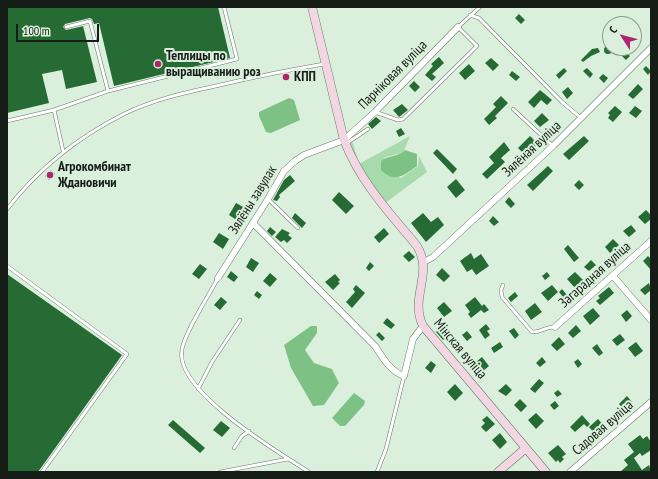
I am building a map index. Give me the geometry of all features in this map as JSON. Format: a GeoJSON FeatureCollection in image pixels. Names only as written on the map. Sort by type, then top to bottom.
{"type":"FeatureCollection","features":[{"type":"Feature","properties":{"kind":"street"},"geometry":{"type":"LineString","coordinates":[[312,7],[346,144],[365,182],[416,246],[424,262]]}},
{"type":"Feature","properties":{"kind":"street","name":"Парніковая вуліца"},"geometry":{"type":"LineString","coordinates":[[346,144],[458,27]]}},
{"type":"Feature","properties":{"kind":"street","name":"Зялёная вуліца"},"geometry":{"type":"LineString","coordinates":[[424,262],[433,257],[553,146],[651,48]]}},
{"type":"Feature","properties":{"kind":"street","name":"Зялёны завулак"},"geometry":{"type":"LineString","coordinates":[[218,278],[268,200],[284,171],[294,161],[346,144]]}},
{"type":"Feature","properties":{"kind":"street"},"geometry":{"type":"LineString","coordinates":[[253,223],[375,346],[393,370],[404,376],[413,339],[423,326]]}},
{"type":"Feature","properties":{"kind":"street","name":"Загарадная вуліца"},"geometry":{"type":"LineString","coordinates":[[555,326],[651,241]]}},
{"type":"Feature","properties":{"kind":"street","name":"Мінская вуліца"},"geometry":{"type":"LineString","coordinates":[[424,262],[418,304],[418,313],[423,326],[546,472]]}},
{"type":"Feature","properties":{"kind":"street"},"geometry":{"type":"LineString","coordinates":[[613,276],[651,320]]}},
{"type":"Feature","properties":{"kind":"street","name":"Садовая вуліца"},"geometry":{"type":"LineString","coordinates":[[570,472],[651,402]]}},
{"type":"Feature","properties":{"kind":"street"},"geometry":{"type":"LineString","coordinates":[[498,472],[526,448]]}},
{"type":"Feature","properties":{"kind":"lane"},"geometry":{"type":"LineString","coordinates":[[7,121],[54,110],[108,91],[237,59],[224,7]]}},
{"type":"Feature","properties":{"kind":"lane"},"geometry":{"type":"LineString","coordinates":[[375,112],[398,120],[403,119],[443,82],[477,46],[458,27],[480,7]]}},
{"type":"Feature","properties":{"kind":"lane"},"geometry":{"type":"LineString","coordinates":[[470,15],[479,18],[562,102],[581,119]]}},
{"type":"Feature","properties":{"kind":"lane"},"geometry":{"type":"LineString","coordinates":[[66,27],[90,21],[108,91]]}},
{"type":"Feature","properties":{"kind":"lane"},"geometry":{"type":"LineString","coordinates":[[7,209],[40,172],[63,151],[125,113],[163,99],[287,70],[326,63]]}},
{"type":"Feature","properties":{"kind":"lane"},"geometry":{"type":"LineString","coordinates":[[513,109],[553,146]]}},
{"type":"Feature","properties":{"kind":"lane"},"geometry":{"type":"LineString","coordinates":[[54,110],[63,151]]}},
{"type":"Feature","properties":{"kind":"lane"},"geometry":{"type":"LineString","coordinates":[[346,144],[368,129]]}},
{"type":"Feature","properties":{"kind":"lane"},"geometry":{"type":"LineString","coordinates":[[268,200],[298,228]]}},
{"type":"Feature","properties":{"kind":"lane"},"geometry":{"type":"LineString","coordinates":[[7,266],[128,354],[42,472]]}},
{"type":"Feature","properties":{"kind":"lane"},"geometry":{"type":"LineString","coordinates":[[218,278],[186,335],[181,350],[183,362],[188,375],[208,400],[288,459],[309,472]]}},
{"type":"Feature","properties":{"kind":"lane"},"geometry":{"type":"LineString","coordinates":[[503,285],[501,290],[502,297],[532,332],[536,333],[549,326],[555,326]]}},
{"type":"Feature","properties":{"kind":"lane"},"geometry":{"type":"LineString","coordinates":[[198,389],[212,362],[240,320]]}},
{"type":"Feature","properties":{"kind":"lane"},"geometry":{"type":"LineString","coordinates":[[377,472],[386,449],[404,376]]}},
{"type":"Feature","properties":{"kind":"lane"},"geometry":{"type":"LineString","coordinates":[[234,448],[242,436],[249,431]]}},
{"type":"Feature","properties":{"kind":"lane"},"geometry":{"type":"LineString","coordinates":[[220,472],[288,459]]}},
{"type":"Feature","properties":{"kind":"shaded area"},"geometry":{"type":"Polygon","coordinates":[[[289,98],[294,100],[300,120],[271,133],[266,132],[259,116],[259,112],[289,98]]]}},
{"type":"Feature","properties":{"kind":"shaded area"},"geometry":{"type":"Polygon","coordinates":[[[410,136],[403,153],[385,157],[381,164],[382,170],[401,178],[418,166],[419,156],[427,172],[385,203],[356,160],[349,138],[351,137],[359,164],[410,136]]]}},
{"type":"Feature","properties":{"kind":"shaded area"},"geometry":{"type":"Polygon","coordinates":[[[405,150],[417,154],[417,166],[399,177],[391,177],[381,170],[381,161],[400,154],[405,150]]]}},
{"type":"Feature","properties":{"kind":"shaded area"},"geometry":{"type":"Polygon","coordinates":[[[311,326],[317,326],[317,333],[305,350],[314,363],[332,369],[339,383],[324,405],[313,406],[291,368],[284,345],[311,326]]]}},
{"type":"Feature","properties":{"kind":"shaded area"},"geometry":{"type":"Polygon","coordinates":[[[354,393],[365,401],[364,405],[345,426],[340,426],[332,418],[354,393]]]}},
{"type":"Feature","properties":{"kind":"building","name":"Теплицы по выращиванию роз"},"geometry":{"type":"Polygon","coordinates":[[[7,7],[218,7],[230,58],[114,86],[99,23],[94,24],[90,18],[65,24],[63,27],[66,30],[83,26],[97,82],[66,89],[62,70],[42,74],[49,103],[7,113],[7,7]]]}},
{"type":"Feature","properties":{"kind":"building"},"geometry":{"type":"Polygon","coordinates":[[[519,14],[525,20],[521,24],[515,18],[519,14]]]}},
{"type":"Feature","properties":{"kind":"building"},"geometry":{"type":"Polygon","coordinates":[[[598,48],[600,52],[583,62],[581,60],[592,49],[598,48]]]}},
{"type":"Feature","properties":{"kind":"building"},"geometry":{"type":"Polygon","coordinates":[[[622,56],[630,56],[626,60],[622,56]]]}},
{"type":"Feature","properties":{"kind":"building"},"geometry":{"type":"Polygon","coordinates":[[[439,57],[444,63],[432,74],[436,77],[432,81],[425,75],[433,66],[431,64],[439,57]]]}},
{"type":"Feature","properties":{"kind":"building"},"geometry":{"type":"Polygon","coordinates":[[[491,58],[499,65],[493,71],[485,63],[491,58]]]}},
{"type":"Feature","properties":{"kind":"building"},"geometry":{"type":"Polygon","coordinates":[[[469,64],[475,71],[465,80],[459,73],[469,64]]]}},
{"type":"Feature","properties":{"kind":"building"},"geometry":{"type":"Polygon","coordinates":[[[646,66],[651,71],[648,75],[643,69],[646,66]]]}},
{"type":"Feature","properties":{"kind":"building"},"geometry":{"type":"Polygon","coordinates":[[[564,68],[567,71],[559,79],[556,75],[564,68]]]}},
{"type":"Feature","properties":{"kind":"building"},"geometry":{"type":"Polygon","coordinates":[[[587,68],[593,74],[590,78],[583,71],[587,68]]]}},
{"type":"Feature","properties":{"kind":"building"},"geometry":{"type":"Polygon","coordinates":[[[512,71],[520,77],[516,81],[509,75],[512,71]]]}},
{"type":"Feature","properties":{"kind":"building"},"geometry":{"type":"Polygon","coordinates":[[[603,74],[608,78],[604,83],[599,78],[603,74]]]}},
{"type":"Feature","properties":{"kind":"building"},"geometry":{"type":"Polygon","coordinates":[[[414,81],[420,87],[415,92],[409,86],[414,81]]]}},
{"type":"Feature","properties":{"kind":"building"},"geometry":{"type":"Polygon","coordinates":[[[638,84],[643,89],[633,99],[628,95],[638,84]]]}},
{"type":"Feature","properties":{"kind":"building"},"geometry":{"type":"Polygon","coordinates":[[[568,87],[573,93],[567,99],[562,92],[568,87]]]}},
{"type":"Feature","properties":{"kind":"building"},"geometry":{"type":"Polygon","coordinates":[[[540,90],[552,100],[547,105],[541,100],[534,108],[528,102],[540,90]]]}},
{"type":"Feature","properties":{"kind":"building"},"geometry":{"type":"Polygon","coordinates":[[[501,96],[508,103],[495,116],[497,118],[489,125],[484,119],[496,107],[493,104],[501,96]]]}},
{"type":"Feature","properties":{"kind":"building"},"geometry":{"type":"Polygon","coordinates":[[[402,104],[408,110],[399,117],[393,110],[402,104]]]}},
{"type":"Feature","properties":{"kind":"building"},"geometry":{"type":"Polygon","coordinates":[[[615,106],[622,112],[613,122],[608,118],[610,115],[608,113],[615,106]]]}},
{"type":"Feature","properties":{"kind":"building"},"geometry":{"type":"Polygon","coordinates":[[[635,106],[642,111],[636,118],[629,113],[635,106]]]}},
{"type":"Feature","properties":{"kind":"building"},"geometry":{"type":"Polygon","coordinates":[[[542,113],[549,120],[540,127],[534,121],[542,113]]]}},
{"type":"Feature","properties":{"kind":"building"},"geometry":{"type":"Polygon","coordinates":[[[376,117],[381,121],[372,129],[368,124],[376,117]]]}},
{"type":"Feature","properties":{"kind":"building"},"geometry":{"type":"Polygon","coordinates":[[[401,128],[405,134],[399,137],[396,131],[401,128]]]}},
{"type":"Feature","properties":{"kind":"building"},"geometry":{"type":"Polygon","coordinates":[[[530,136],[538,144],[526,156],[518,148],[530,136]]]}},
{"type":"Feature","properties":{"kind":"building"},"geometry":{"type":"Polygon","coordinates":[[[584,136],[589,141],[569,160],[563,154],[584,136]]]}},
{"type":"Feature","properties":{"kind":"building"},"geometry":{"type":"Polygon","coordinates":[[[504,142],[510,150],[501,158],[505,162],[487,179],[482,174],[494,163],[489,157],[504,142]]]}},
{"type":"Feature","properties":{"kind":"building"},"geometry":{"type":"Polygon","coordinates":[[[437,149],[457,169],[453,174],[433,153],[437,149]]]}},
{"type":"Feature","properties":{"kind":"building"},"geometry":{"type":"Polygon","coordinates":[[[548,166],[553,171],[533,191],[527,185],[548,166]]]}},
{"type":"Feature","properties":{"kind":"building"},"geometry":{"type":"Polygon","coordinates":[[[51,170],[55,174],[49,180],[45,176],[51,170]]]}},
{"type":"Feature","properties":{"kind":"building"},"geometry":{"type":"Polygon","coordinates":[[[290,175],[295,181],[279,195],[280,197],[277,201],[273,200],[284,180],[290,175]]]}},
{"type":"Feature","properties":{"kind":"building"},"geometry":{"type":"Polygon","coordinates":[[[456,179],[465,190],[456,198],[447,187],[456,179]]]}},
{"type":"Feature","properties":{"kind":"building"},"geometry":{"type":"Polygon","coordinates":[[[579,180],[584,185],[579,190],[574,185],[579,180]]]}},
{"type":"Feature","properties":{"kind":"building"},"geometry":{"type":"Polygon","coordinates":[[[339,192],[354,206],[346,214],[332,200],[339,192]]]}},
{"type":"Feature","properties":{"kind":"building"},"geometry":{"type":"Polygon","coordinates":[[[509,197],[515,204],[511,208],[505,202],[509,197]]]}},
{"type":"Feature","properties":{"kind":"building"},"geometry":{"type":"Polygon","coordinates":[[[236,203],[245,208],[238,221],[229,215],[236,203]]]}},
{"type":"Feature","properties":{"kind":"building"},"geometry":{"type":"Polygon","coordinates":[[[646,210],[651,215],[651,219],[645,224],[638,217],[646,210]]]}},
{"type":"Feature","properties":{"kind":"building"},"geometry":{"type":"Polygon","coordinates":[[[295,213],[306,223],[302,228],[292,218],[295,213]]]}},
{"type":"Feature","properties":{"kind":"building"},"geometry":{"type":"Polygon","coordinates":[[[423,213],[431,222],[438,217],[444,225],[426,242],[411,223],[423,213]]]}},
{"type":"Feature","properties":{"kind":"building"},"geometry":{"type":"Polygon","coordinates":[[[493,216],[499,222],[494,226],[489,221],[493,216]]]}},
{"type":"Feature","properties":{"kind":"building"},"geometry":{"type":"Polygon","coordinates":[[[631,225],[636,231],[629,237],[623,231],[631,225]]]}},
{"type":"Feature","properties":{"kind":"building"},"geometry":{"type":"Polygon","coordinates":[[[270,227],[276,232],[272,236],[267,231],[270,227]]]}},
{"type":"Feature","properties":{"kind":"building"},"geometry":{"type":"Polygon","coordinates":[[[384,228],[389,234],[379,243],[374,237],[384,228]]]}},
{"type":"Feature","properties":{"kind":"building"},"geometry":{"type":"Polygon","coordinates":[[[282,229],[290,233],[288,235],[292,238],[287,243],[284,240],[281,242],[275,237],[282,229]]]}},
{"type":"Feature","properties":{"kind":"building"},"geometry":{"type":"Polygon","coordinates":[[[219,233],[229,239],[223,249],[213,242],[219,233]]]}},
{"type":"Feature","properties":{"kind":"building"},"geometry":{"type":"Polygon","coordinates":[[[613,239],[619,245],[610,253],[605,247],[613,239]]]}},
{"type":"Feature","properties":{"kind":"building"},"geometry":{"type":"Polygon","coordinates":[[[568,245],[579,258],[574,262],[564,249],[568,245]]]}},
{"type":"Feature","properties":{"kind":"building"},"geometry":{"type":"Polygon","coordinates":[[[409,251],[415,257],[409,262],[403,256],[409,251]]]}},
{"type":"Feature","properties":{"kind":"building"},"geometry":{"type":"Polygon","coordinates":[[[471,253],[474,259],[481,254],[489,266],[476,275],[472,269],[467,272],[460,261],[471,253]]]}},
{"type":"Feature","properties":{"kind":"building"},"geometry":{"type":"Polygon","coordinates":[[[648,256],[651,259],[651,270],[643,261],[648,256]]]}},
{"type":"Feature","properties":{"kind":"building"},"geometry":{"type":"Polygon","coordinates":[[[251,258],[259,263],[253,272],[246,267],[251,258]]]}},
{"type":"Feature","properties":{"kind":"building"},"geometry":{"type":"Polygon","coordinates":[[[591,260],[596,265],[589,271],[584,267],[591,260]]]}},
{"type":"Feature","properties":{"kind":"building"},"geometry":{"type":"Polygon","coordinates":[[[370,262],[374,266],[369,271],[366,268],[370,262]]]}},
{"type":"Feature","properties":{"kind":"building"},"geometry":{"type":"Polygon","coordinates":[[[200,264],[207,269],[199,279],[192,274],[200,264]]]}},
{"type":"Feature","properties":{"kind":"building"},"geometry":{"type":"Polygon","coordinates":[[[442,268],[450,276],[444,282],[436,275],[442,268]]]}},
{"type":"Feature","properties":{"kind":"building"},"geometry":{"type":"Polygon","coordinates":[[[231,271],[238,277],[234,282],[227,277],[231,271]]]}},
{"type":"Feature","properties":{"kind":"building"},"geometry":{"type":"Polygon","coordinates":[[[547,272],[550,276],[545,280],[542,276],[547,272]]]}},
{"type":"Feature","properties":{"kind":"building"},"geometry":{"type":"Polygon","coordinates":[[[575,272],[583,280],[575,288],[567,279],[575,272]]]}},
{"type":"Feature","properties":{"kind":"building"},"geometry":{"type":"Polygon","coordinates":[[[270,273],[277,279],[270,287],[263,281],[270,273]]]}},
{"type":"Feature","properties":{"kind":"building"},"geometry":{"type":"Polygon","coordinates":[[[7,274],[122,355],[38,472],[7,472],[7,274]]]}},
{"type":"Feature","properties":{"kind":"building"},"geometry":{"type":"Polygon","coordinates":[[[335,274],[340,280],[338,282],[340,283],[333,290],[325,282],[335,274]]]}},
{"type":"Feature","properties":{"kind":"building"},"geometry":{"type":"Polygon","coordinates":[[[649,283],[651,290],[645,295],[640,290],[649,283]]]}},
{"type":"Feature","properties":{"kind":"building"},"geometry":{"type":"Polygon","coordinates":[[[356,285],[365,293],[352,308],[346,302],[355,292],[353,289],[356,285]]]}},
{"type":"Feature","properties":{"kind":"building"},"geometry":{"type":"Polygon","coordinates":[[[552,285],[558,292],[548,301],[541,293],[552,285]]]}},
{"type":"Feature","properties":{"kind":"building"},"geometry":{"type":"Polygon","coordinates":[[[609,287],[614,293],[600,305],[596,301],[600,298],[598,296],[609,287]]]}},
{"type":"Feature","properties":{"kind":"building"},"geometry":{"type":"Polygon","coordinates":[[[562,289],[567,295],[564,298],[559,292],[562,289]]]}},
{"type":"Feature","properties":{"kind":"building"},"geometry":{"type":"Polygon","coordinates":[[[257,291],[262,295],[259,299],[254,295],[257,291]]]}},
{"type":"Feature","properties":{"kind":"building"},"geometry":{"type":"Polygon","coordinates":[[[515,292],[518,296],[511,302],[508,298],[515,292]]]}},
{"type":"Feature","properties":{"kind":"building"},"geometry":{"type":"Polygon","coordinates":[[[221,297],[227,302],[220,310],[214,305],[221,297]]]}},
{"type":"Feature","properties":{"kind":"building"},"geometry":{"type":"Polygon","coordinates":[[[475,297],[482,306],[484,304],[489,310],[484,313],[481,310],[471,318],[468,314],[470,312],[465,305],[475,297]]]}},
{"type":"Feature","properties":{"kind":"building"},"geometry":{"type":"Polygon","coordinates":[[[444,302],[452,311],[444,317],[437,308],[444,302]]]}},
{"type":"Feature","properties":{"kind":"building"},"geometry":{"type":"Polygon","coordinates":[[[535,303],[542,312],[531,320],[525,311],[535,303]]]}},
{"type":"Feature","properties":{"kind":"building"},"geometry":{"type":"Polygon","coordinates":[[[593,308],[600,316],[590,325],[583,316],[593,308]]]}},
{"type":"Feature","properties":{"kind":"building"},"geometry":{"type":"Polygon","coordinates":[[[627,310],[632,316],[626,322],[621,315],[627,310]]]}},
{"type":"Feature","properties":{"kind":"building"},"geometry":{"type":"Polygon","coordinates":[[[387,318],[395,325],[391,329],[383,323],[387,318]]]}},
{"type":"Feature","properties":{"kind":"building"},"geometry":{"type":"Polygon","coordinates":[[[486,324],[490,329],[487,331],[490,335],[485,339],[479,330],[486,324]]]}},
{"type":"Feature","properties":{"kind":"building"},"geometry":{"type":"Polygon","coordinates":[[[576,325],[581,331],[573,338],[568,333],[576,325]]]}},
{"type":"Feature","properties":{"kind":"building"},"geometry":{"type":"Polygon","coordinates":[[[442,328],[448,336],[443,340],[436,332],[442,328]]]}},
{"type":"Feature","properties":{"kind":"building"},"geometry":{"type":"Polygon","coordinates":[[[514,328],[519,335],[515,339],[509,331],[514,328]]]}},
{"type":"Feature","properties":{"kind":"building"},"geometry":{"type":"Polygon","coordinates":[[[467,331],[472,337],[467,341],[462,335],[467,331]]]}},
{"type":"Feature","properties":{"kind":"building"},"geometry":{"type":"Polygon","coordinates":[[[379,332],[385,338],[382,341],[376,335],[379,332]]]}},
{"type":"Feature","properties":{"kind":"building"},"geometry":{"type":"Polygon","coordinates":[[[620,334],[625,340],[617,346],[612,340],[620,334]]]}},
{"type":"Feature","properties":{"kind":"building"},"geometry":{"type":"Polygon","coordinates":[[[559,337],[565,344],[557,351],[551,345],[559,337]]]}},
{"type":"Feature","properties":{"kind":"building"},"geometry":{"type":"Polygon","coordinates":[[[500,342],[503,347],[494,353],[491,348],[500,342]]]}},
{"type":"Feature","properties":{"kind":"building"},"geometry":{"type":"Polygon","coordinates":[[[636,342],[643,351],[635,357],[628,348],[636,342]]]}},
{"type":"Feature","properties":{"kind":"building"},"geometry":{"type":"Polygon","coordinates":[[[597,344],[603,353],[599,356],[592,348],[597,344]]]}},
{"type":"Feature","properties":{"kind":"building"},"geometry":{"type":"Polygon","coordinates":[[[482,357],[489,366],[483,371],[476,362],[482,357]]]}},
{"type":"Feature","properties":{"kind":"building"},"geometry":{"type":"Polygon","coordinates":[[[542,357],[546,362],[540,367],[536,363],[542,357]]]}},
{"type":"Feature","properties":{"kind":"building"},"geometry":{"type":"Polygon","coordinates":[[[578,359],[582,364],[578,368],[574,362],[578,359]]]}},
{"type":"Feature","properties":{"kind":"building"},"geometry":{"type":"Polygon","coordinates":[[[431,361],[436,365],[431,373],[425,368],[431,361]]]}},
{"type":"Feature","properties":{"kind":"building"},"geometry":{"type":"Polygon","coordinates":[[[539,379],[544,383],[535,393],[530,389],[539,379]]]}},
{"type":"Feature","properties":{"kind":"building"},"geometry":{"type":"Polygon","coordinates":[[[455,384],[463,393],[455,401],[447,392],[455,384]]]}},
{"type":"Feature","properties":{"kind":"building"},"geometry":{"type":"Polygon","coordinates":[[[506,384],[512,390],[506,396],[498,391],[506,384]]]}},
{"type":"Feature","properties":{"kind":"building"},"geometry":{"type":"Polygon","coordinates":[[[558,390],[562,394],[557,397],[554,393],[558,390]]]}},
{"type":"Feature","properties":{"kind":"building"},"geometry":{"type":"Polygon","coordinates":[[[627,396],[632,402],[624,410],[619,404],[627,396]]]}},
{"type":"Feature","properties":{"kind":"building"},"geometry":{"type":"Polygon","coordinates":[[[520,399],[527,406],[521,412],[514,405],[520,399]]]}},
{"type":"Feature","properties":{"kind":"building"},"geometry":{"type":"Polygon","coordinates":[[[555,401],[559,406],[554,410],[550,405],[555,401]]]}},
{"type":"Feature","properties":{"kind":"building"},"geometry":{"type":"Polygon","coordinates":[[[536,413],[544,421],[536,429],[528,420],[536,413]]]}},
{"type":"Feature","properties":{"kind":"building"},"geometry":{"type":"Polygon","coordinates":[[[582,415],[590,424],[587,427],[584,424],[575,432],[570,427],[582,415]]]}},
{"type":"Feature","properties":{"kind":"building"},"geometry":{"type":"Polygon","coordinates":[[[487,416],[495,424],[486,432],[481,427],[485,423],[482,420],[487,416]]]}},
{"type":"Feature","properties":{"kind":"building"},"geometry":{"type":"Polygon","coordinates":[[[598,419],[604,426],[595,434],[589,427],[598,419]]]}},
{"type":"Feature","properties":{"kind":"building"},"geometry":{"type":"Polygon","coordinates":[[[173,420],[205,448],[200,453],[168,425],[173,420]]]}},
{"type":"Feature","properties":{"kind":"building"},"geometry":{"type":"Polygon","coordinates":[[[221,421],[230,428],[222,437],[213,430],[221,421]]]}},
{"type":"Feature","properties":{"kind":"building"},"geometry":{"type":"Polygon","coordinates":[[[500,433],[507,442],[500,449],[492,440],[500,433]]]}},
{"type":"Feature","properties":{"kind":"building"},"geometry":{"type":"Polygon","coordinates":[[[640,435],[643,439],[647,436],[651,442],[651,450],[642,456],[640,453],[634,458],[642,470],[649,465],[651,472],[620,472],[628,465],[624,460],[634,452],[628,444],[640,435]]]}},
{"type":"Feature","properties":{"kind":"building"},"geometry":{"type":"Polygon","coordinates":[[[558,445],[566,454],[562,457],[564,459],[560,463],[558,460],[556,462],[548,453],[558,445]]]}},
{"type":"Feature","properties":{"kind":"place","name":"Теплицы по выращиванию роз"},"geometry":{"type":"Point","coordinates":[158,64]}},
{"type":"Feature","properties":{"kind":"place","name":"КПП"},"geometry":{"type":"Point","coordinates":[286,77]}},
{"type":"Feature","properties":{"kind":"place","name":"Агрокомбинат Ждановичи"},"geometry":{"type":"Point","coordinates":[50,175]}}]}
